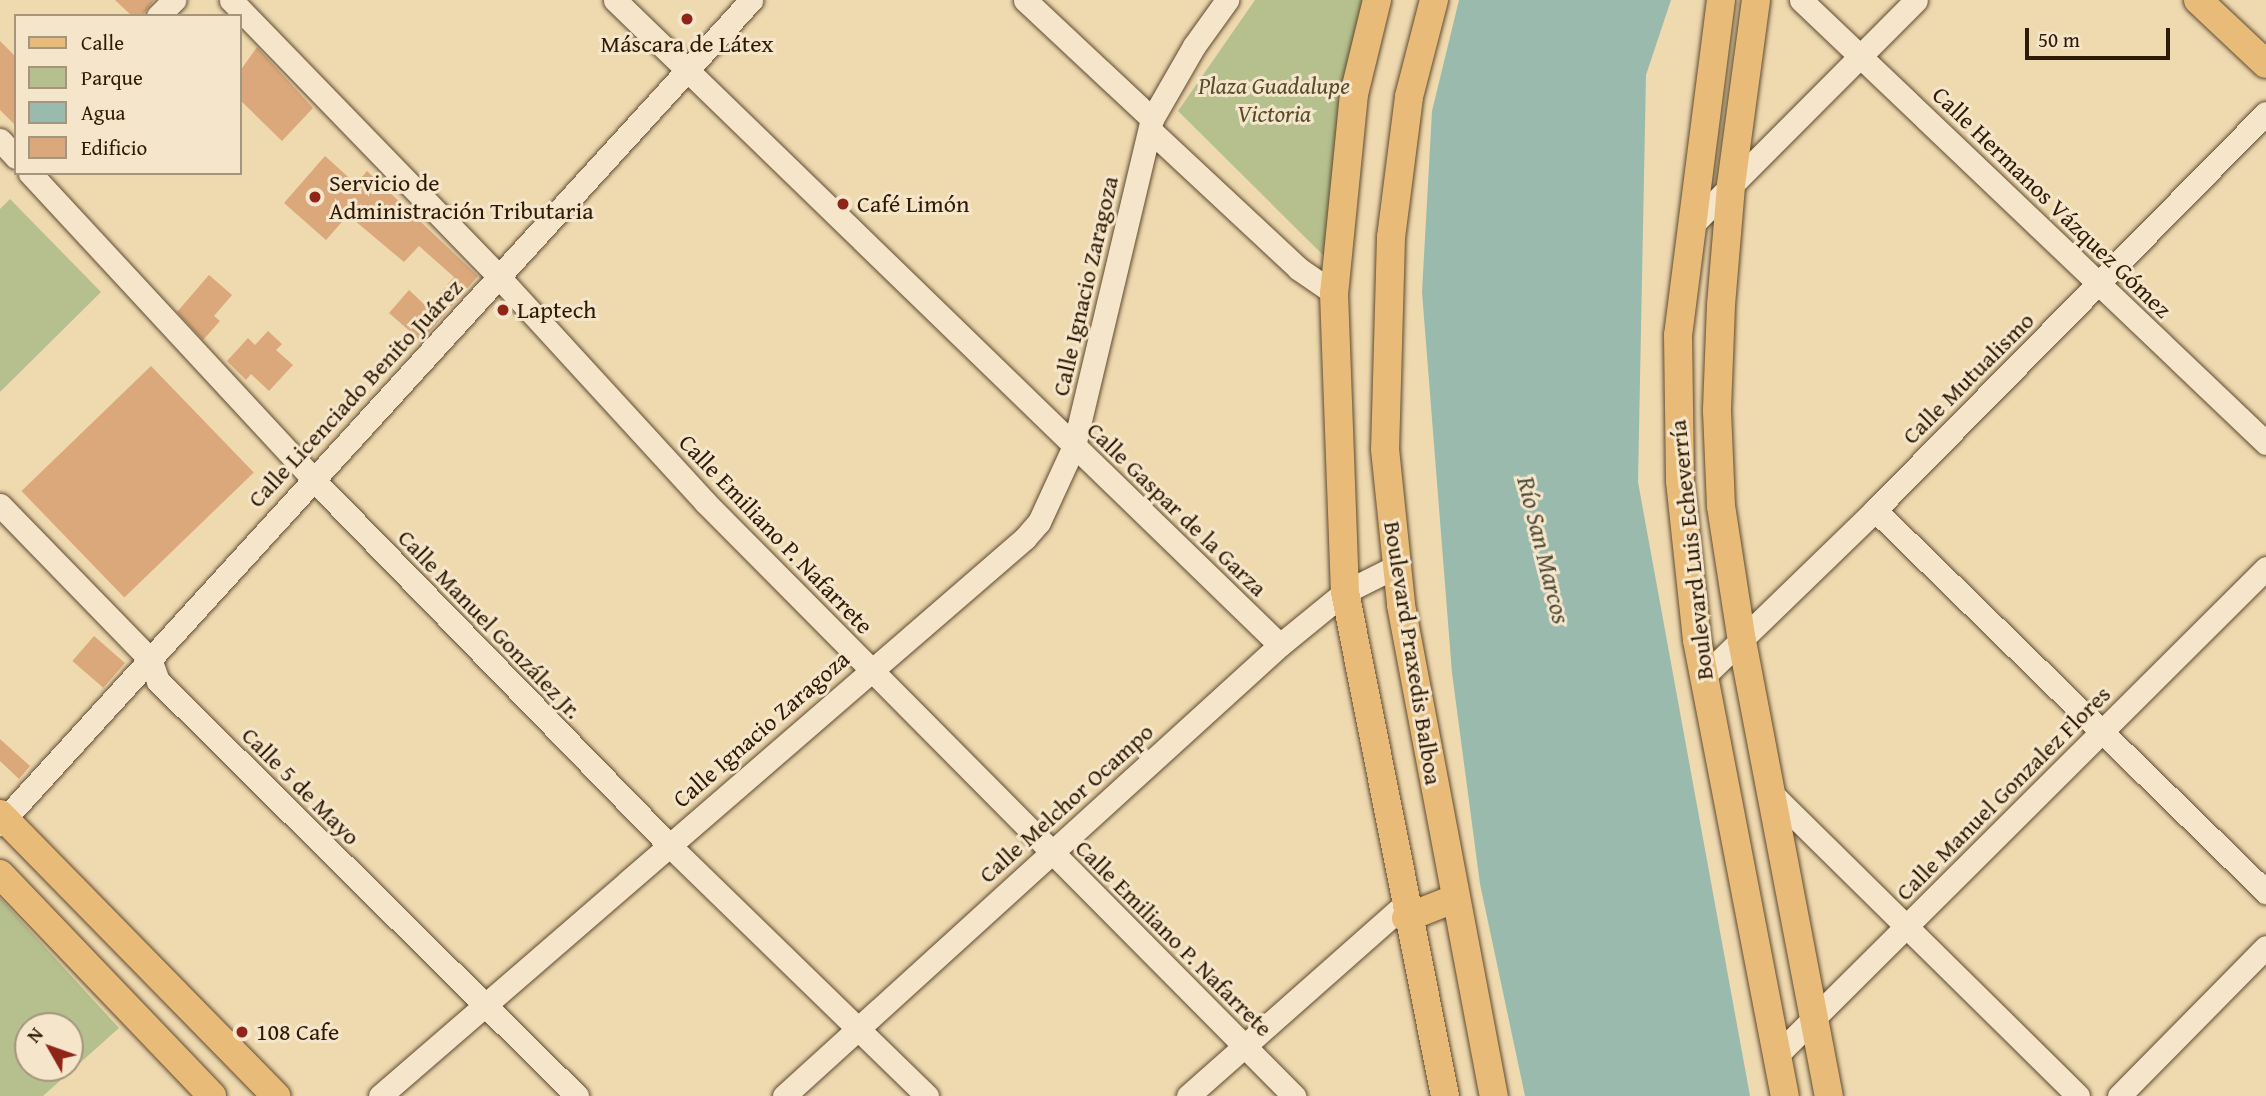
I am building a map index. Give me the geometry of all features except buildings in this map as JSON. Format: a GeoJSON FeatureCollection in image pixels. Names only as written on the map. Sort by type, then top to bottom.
{"type":"FeatureCollection","features":[{"type":"Feature","properties":{"kind":"main road"},"geometry":{"type":"LineString","coordinates":[[1377,0],[1354,94],[1334,293],[1345,592],[1406,911],[1445,1096]]}},
{"type":"Feature","properties":{"kind":"main road","name":"Boulevard Praxedis Balboa"},"geometry":{"type":"LineString","coordinates":[[1434,0],[1409,97],[1391,237],[1385,449],[1397,566],[1454,899],[1494,1096]]}},
{"type":"Feature","properties":{"kind":"main road","name":"Boulevard Luis Echeverría"},"geometry":{"type":"LineString","coordinates":[[1721,0],[1678,335],[1676,413],[1704,676],[1786,1096]]}},
{"type":"Feature","properties":{"kind":"main road","name":"Boulevard Luis Echeverría"},"geometry":{"type":"LineString","coordinates":[[1756,0],[1731,186],[1717,411],[1721,506],[1742,641],[1812,1021],[1829,1096]]}},
{"type":"Feature","properties":{"kind":"main road"},"geometry":{"type":"LineString","coordinates":[[2199,0],[2266,64]]}},
{"type":"Feature","properties":{"kind":"main road"},"geometry":{"type":"LineString","coordinates":[[2,819],[276,1096]]}},
{"type":"Feature","properties":{"kind":"main road"},"geometry":{"type":"LineString","coordinates":[[0,874],[212,1096]]}},
{"type":"Feature","properties":{"kind":"main road"},"geometry":{"type":"LineString","coordinates":[[1406,911],[1454,899]]}},
{"type":"Feature","properties":{"kind":"street"},"geometry":{"type":"LineString","coordinates":[[160,14],[174,0]]}},
{"type":"Feature","properties":{"kind":"street","name":"Calle Emiliano P. Nafarrete"},"geometry":{"type":"LineString","coordinates":[[231,0],[498,276],[705,502],[1294,1096]]}},
{"type":"Feature","properties":{"kind":"street","name":"Calle Gaspar de la Garza"},"geometry":{"type":"LineString","coordinates":[[615,0],[687,73],[1280,645]]}},
{"type":"Feature","properties":{"kind":"street","name":"Calle Licenciado Benito Juárez"},"geometry":{"type":"LineString","coordinates":[[2,819],[751,0]]}},
{"type":"Feature","properties":{"kind":"street"},"geometry":{"type":"LineString","coordinates":[[1025,0],[1299,269],[1334,293]]}},
{"type":"Feature","properties":{"kind":"street","name":"Calle Ignacio Zaragoza"},"geometry":{"type":"LineString","coordinates":[[380,1096],[870,668],[1026,538],[1039,522],[1074,446],[1151,124],[1194,46],[1227,0]]}},
{"type":"Feature","properties":{"kind":"street","name":"Calle Hermanos Vázquez Gómez"},"geometry":{"type":"LineString","coordinates":[[1801,0],[2266,443]]}},
{"type":"Feature","properties":{"kind":"street"},"geometry":{"type":"LineString","coordinates":[[1692,225],[1916,0]]}},
{"type":"Feature","properties":{"kind":"street","name":"Calle Mutualismo"},"geometry":{"type":"LineString","coordinates":[[1704,676],[1875,510],[2266,113]]}},
{"type":"Feature","properties":{"kind":"street"},"geometry":{"type":"LineString","coordinates":[[0,140],[14,156]]}},
{"type":"Feature","properties":{"kind":"street","name":"Calle Manuel González Jr."},"geometry":{"type":"LineString","coordinates":[[32,175],[312,478],[669,845],[928,1096]]}},
{"type":"Feature","properties":{"kind":"street","name":"Calle 5 de Mayo"},"geometry":{"type":"LineString","coordinates":[[0,505],[150,659],[158,681],[577,1096]]}},
{"type":"Feature","properties":{"kind":"street"},"geometry":{"type":"LineString","coordinates":[[1875,510],[2266,892]]}},
{"type":"Feature","properties":{"kind":"street","name":"Calle Melchor Ocampo"},"geometry":{"type":"LineString","coordinates":[[784,1096],[1280,645],[1345,592],[1397,566]]}},
{"type":"Feature","properties":{"kind":"street","name":"Calle Manuel Gonzalez Flores"},"geometry":{"type":"LineString","coordinates":[[1777,1055],[2266,568]]}},
{"type":"Feature","properties":{"kind":"street"},"geometry":{"type":"LineString","coordinates":[[1771,793],[2078,1096]]}},
{"type":"Feature","properties":{"kind":"street"},"geometry":{"type":"LineString","coordinates":[[1188,1096],[1243,1045],[1406,911]]}},
{"type":"Feature","properties":{"kind":"street"},"geometry":{"type":"LineString","coordinates":[[2119,1096],[2266,947]]}},
{"type":"Feature","properties":{"kind":"green space","name":"Plaza Guadalupe Victoria"},"geometry":{"type":"Polygon","coordinates":[[[1255,0],[1367,0],[1327,259],[1178,111],[1255,0]]]}},
{"type":"Feature","properties":{"kind":"green space"},"geometry":{"type":"Polygon","coordinates":[[[10,199],[101,292],[0,392],[0,209],[10,199]]]}},
{"type":"Feature","properties":{"kind":"green space"},"geometry":{"type":"Polygon","coordinates":[[[0,898],[119,1028],[84,1059],[84,1012],[14,1012],[14,1082],[59,1082],[43,1096],[0,1096],[0,898]]]}},
{"type":"Feature","properties":{"kind":"water","name":"Río San Marcos"},"geometry":{"type":"Polygon","coordinates":[[[1459,0],[1671,0],[1646,75],[1638,482],[1750,1096],[1525,1096],[1480,884],[1452,673],[1422,292],[1432,111],[1459,0]]]}},
{"type":"Feature","properties":{"kind":"place","name":"Máscara de Látex"},"geometry":{"type":"Point","coordinates":[687,19]}},
{"type":"Feature","properties":{"kind":"place","name":"Servicio de Administración Tributaria"},"geometry":{"type":"Point","coordinates":[315,197]}},
{"type":"Feature","properties":{"kind":"place","name":"Café Limón"},"geometry":{"type":"Point","coordinates":[843,204]}},
{"type":"Feature","properties":{"kind":"place","name":"Laptech"},"geometry":{"type":"Point","coordinates":[503,310]}},
{"type":"Feature","properties":{"kind":"place","name":"108 Cafe"},"geometry":{"type":"Point","coordinates":[242,1032]}}]}
